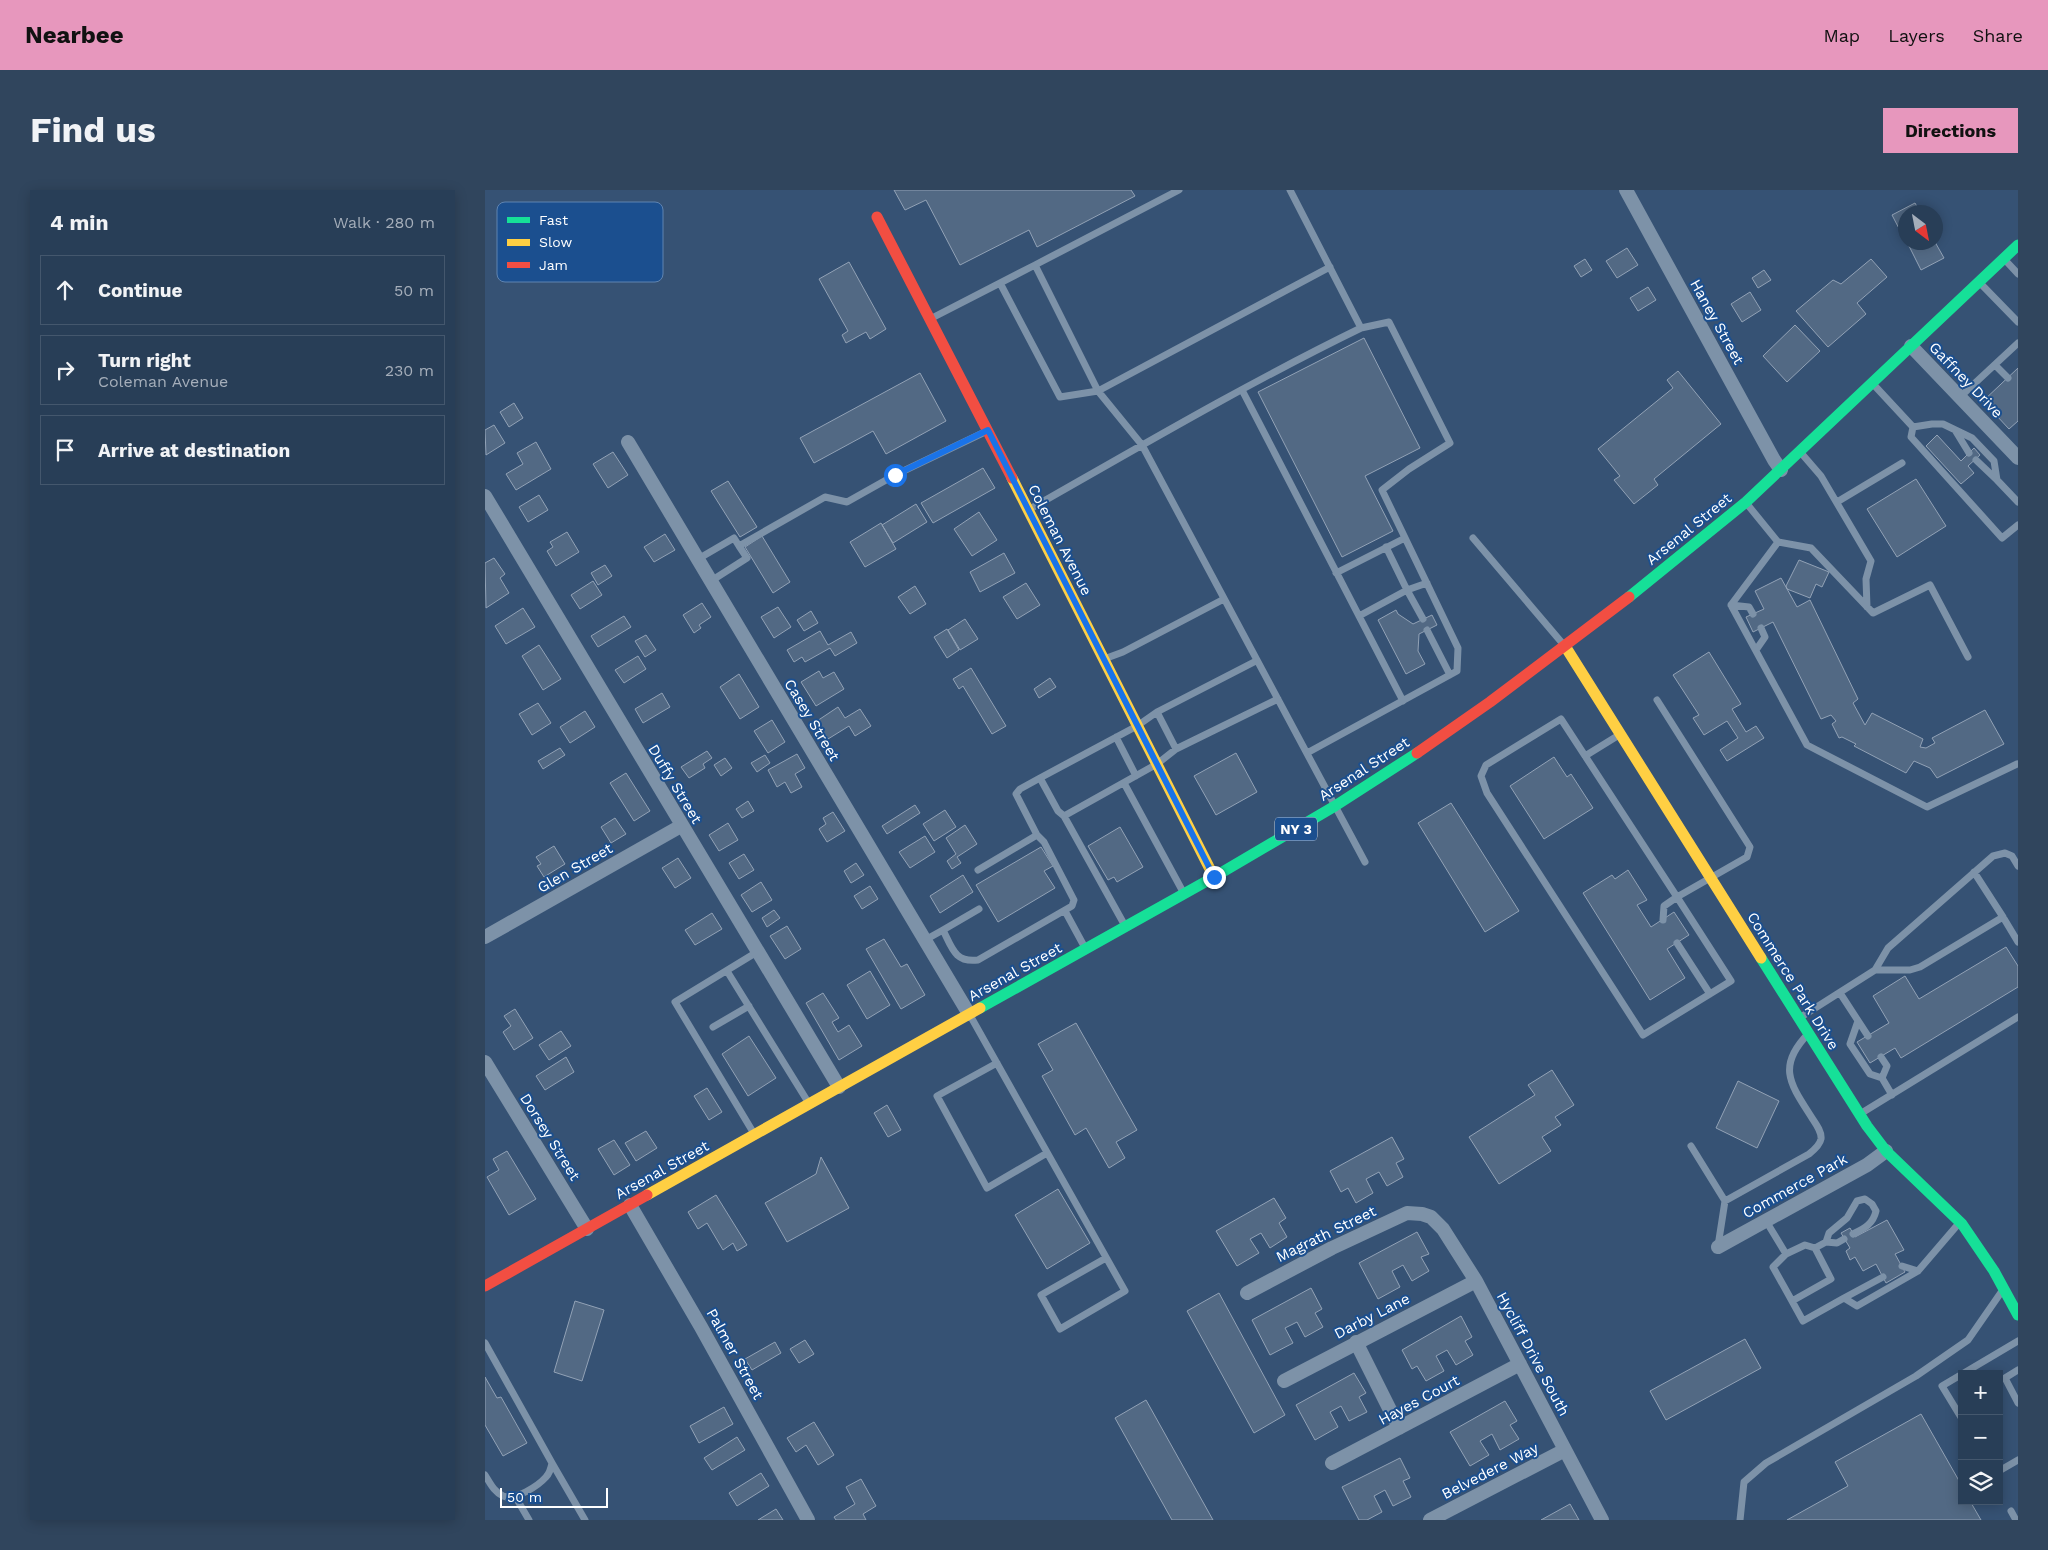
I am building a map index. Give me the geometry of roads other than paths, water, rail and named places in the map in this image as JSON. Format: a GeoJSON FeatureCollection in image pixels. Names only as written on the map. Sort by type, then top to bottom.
{"type":"FeatureCollection","features":[{"type":"Feature","properties":{"kind":"main road","name":"Coleman Avenue"},"geometry":{"type":"LineString","coordinates":[[877,217],[988,430],[1214,877]]}},
{"type":"Feature","properties":{"kind":"main road","name":"Arsenal Street"},"geometry":{"type":"LineString","coordinates":[[485,1286],[1214,877],[1335,806],[1419,752],[1565,646],[1746,502],[2018,245]]}},
{"type":"Feature","properties":{"kind":"main road","name":"Commerce Park Drive"},"geometry":{"type":"LineString","coordinates":[[1565,646],[1859,1114],[1886,1151],[1960,1222],[2003,1288],[2018,1315]]}},
{"type":"Feature","properties":{"kind":"street","name":"Haney Street"},"geometry":{"type":"LineString","coordinates":[[1626,190],[1781,470]]}},
{"type":"Feature","properties":{"kind":"street","name":"Gaffney Drive"},"geometry":{"type":"LineString","coordinates":[[1911,346],[2016,452]]}},
{"type":"Feature","properties":{"kind":"street","name":"Casey Street"},"geometry":{"type":"LineString","coordinates":[[628,442],[969,1014]]}},
{"type":"Feature","properties":{"kind":"street","name":"Duffy Street"},"geometry":{"type":"LineString","coordinates":[[485,496],[839,1087]]}},
{"type":"Feature","properties":{"kind":"street","name":"Glen Street"},"geometry":{"type":"LineString","coordinates":[[485,937],[681,826]]}},
{"type":"Feature","properties":{"kind":"street","name":"Dorsey Street"},"geometry":{"type":"LineString","coordinates":[[485,1062],[587,1229]]}},
{"type":"Feature","properties":{"kind":"street","name":"Commerce Park"},"geometry":{"type":"LineString","coordinates":[[1718,1247],[1867,1165],[1886,1151]]}},
{"type":"Feature","properties":{"kind":"street","name":"Palmer Street"},"geometry":{"type":"LineString","coordinates":[[630,1205],[701,1327],[808,1520]]}},
{"type":"Feature","properties":{"kind":"street","name":"Magrath Street"},"geometry":{"type":"LineString","coordinates":[[1247,1292],[1332,1248],[1407,1213],[1422,1214]]}},
{"type":"Feature","properties":{"kind":"street","name":"Hycliff Drive South"},"geometry":{"type":"LineString","coordinates":[[1422,1214],[1431,1217],[1443,1229],[1475,1281],[1603,1520]]}},
{"type":"Feature","properties":{"kind":"street","name":"Darby Lane"},"geometry":{"type":"LineString","coordinates":[[1285,1381],[1475,1281]]}},
{"type":"Feature","properties":{"kind":"street"},"geometry":{"type":"LineString","coordinates":[[1356,1342],[1399,1428]]}},
{"type":"Feature","properties":{"kind":"street","name":"Hayes Court"},"geometry":{"type":"LineString","coordinates":[[1332,1463],[1521,1364]]}},
{"type":"Feature","properties":{"kind":"street","name":"Belvedere Way"},"geometry":{"type":"LineString","coordinates":[[1430,1520],[1565,1450]]}},
{"type":"Feature","properties":{"kind":"lane"},"geometry":{"type":"LineString","coordinates":[[930,319],[1179,190]]}},
{"type":"Feature","properties":{"kind":"lane"},"geometry":{"type":"LineString","coordinates":[[1290,190],[1361,328]]}},
{"type":"Feature","properties":{"kind":"lane"},"geometry":{"type":"LineString","coordinates":[[2004,259],[2018,274]]}},
{"type":"Feature","properties":{"kind":"lane"},"geometry":{"type":"LineString","coordinates":[[1035,265],[1098,391],[1142,445],[1365,862]]}},
{"type":"Feature","properties":{"kind":"lane"},"geometry":{"type":"LineString","coordinates":[[1000,283],[1060,397],[1098,391],[1330,267]]}},
{"type":"Feature","properties":{"kind":"lane"},"geometry":{"type":"LineString","coordinates":[[1979,282],[2018,322]]}},
{"type":"Feature","properties":{"kind":"lane"},"geometry":{"type":"LineString","coordinates":[[1028,510],[1321,347],[1361,328],[1389,322],[1450,443],[1409,469],[1382,490],[1458,648],[1454,673]]}},
{"type":"Feature","properties":{"kind":"lane"},"geometry":{"type":"LineString","coordinates":[[1960,397],[2018,343]]}},
{"type":"Feature","properties":{"kind":"lane"},"geometry":{"type":"LineString","coordinates":[[1995,365],[2008,378]]}},
{"type":"Feature","properties":{"kind":"lane"},"geometry":{"type":"LineString","coordinates":[[1872,383],[1913,427]]}},
{"type":"Feature","properties":{"kind":"lane"},"geometry":{"type":"LineString","coordinates":[[1242,390],[1403,701]]}},
{"type":"Feature","properties":{"kind":"lane"},"geometry":{"type":"LineString","coordinates":[[1913,427],[1943,424],[1972,438],[1994,461],[1997,480]]}},
{"type":"Feature","properties":{"kind":"lane"},"geometry":{"type":"LineString","coordinates":[[1913,427],[1911,437],[2002,538],[2018,524]]}},
{"type":"Feature","properties":{"kind":"lane"},"geometry":{"type":"LineString","coordinates":[[739,546],[825,497],[847,502],[895,475],[988,430]]}},
{"type":"Feature","properties":{"kind":"lane"},"geometry":{"type":"LineString","coordinates":[[1954,430],[1969,453]]}},
{"type":"Feature","properties":{"kind":"lane"},"geometry":{"type":"LineString","coordinates":[[1800,451],[1821,476],[1871,561],[1866,579],[1867,607]]}},
{"type":"Feature","properties":{"kind":"lane"},"geometry":{"type":"LineString","coordinates":[[1976,460],[2018,502]]}},
{"type":"Feature","properties":{"kind":"lane"},"geometry":{"type":"LineString","coordinates":[[1837,502],[1902,463]]}},
{"type":"Feature","properties":{"kind":"lane"},"geometry":{"type":"LineString","coordinates":[[1746,502],[1778,542],[1811,548],[1873,613],[1930,585],[1968,657]]}},
{"type":"Feature","properties":{"kind":"lane"},"geometry":{"type":"LineString","coordinates":[[698,559],[734,538],[747,558],[711,581]]}},
{"type":"Feature","properties":{"kind":"lane"},"geometry":{"type":"LineString","coordinates":[[1336,572],[1405,538]]}},
{"type":"Feature","properties":{"kind":"lane"},"geometry":{"type":"LineString","coordinates":[[1473,538],[1565,646]]}},
{"type":"Feature","properties":{"kind":"lane"},"geometry":{"type":"LineString","coordinates":[[1731,605],[1778,542]]}},
{"type":"Feature","properties":{"kind":"lane"},"geometry":{"type":"LineString","coordinates":[[1386,547],[1423,619]]}},
{"type":"Feature","properties":{"kind":"lane"},"geometry":{"type":"LineString","coordinates":[[1359,616],[1407,590],[1427,583]]}},
{"type":"Feature","properties":{"kind":"lane"},"geometry":{"type":"LineString","coordinates":[[1103,659],[1123,652],[1224,599]]}},
{"type":"Feature","properties":{"kind":"lane"},"geometry":{"type":"LineString","coordinates":[[1731,605],[1749,607],[1753,614]]}},
{"type":"Feature","properties":{"kind":"lane"},"geometry":{"type":"LineString","coordinates":[[1731,605],[1807,745],[1927,807],[2017,764]]}},
{"type":"Feature","properties":{"kind":"lane"},"geometry":{"type":"LineString","coordinates":[[1756,650],[1765,637],[1761,628]]}},
{"type":"Feature","properties":{"kind":"lane"},"geometry":{"type":"LineString","coordinates":[[1427,630],[1454,673]]}},
{"type":"Feature","properties":{"kind":"lane"},"geometry":{"type":"LineString","coordinates":[[943,930],[961,959],[967,962],[978,960],[1073,906],[1074,900],[1044,842],[1037,835],[1017,798],[1020,789],[1137,726],[1157,712],[1256,661]]}},
{"type":"Feature","properties":{"kind":"lane"},"geometry":{"type":"LineString","coordinates":[[1307,754],[1454,673]]}},
{"type":"Feature","properties":{"kind":"lane"},"geometry":{"type":"LineString","coordinates":[[1064,816],[1157,764],[1176,749],[1278,699]]}},
{"type":"Feature","properties":{"kind":"lane"},"geometry":{"type":"LineString","coordinates":[[1657,700],[1750,847],[1747,857],[1710,877],[1665,906],[1663,920]]}},
{"type":"Feature","properties":{"kind":"lane"},"geometry":{"type":"LineString","coordinates":[[1157,712],[1176,749]]}},
{"type":"Feature","properties":{"kind":"lane"},"geometry":{"type":"LineString","coordinates":[[1561,719],[1585,756],[1731,981],[1643,1035],[1487,792],[1481,776],[1486,765],[1561,719]]}},
{"type":"Feature","properties":{"kind":"lane"},"geometry":{"type":"LineString","coordinates":[[1585,756],[1619,734]]}},
{"type":"Feature","properties":{"kind":"lane"},"geometry":{"type":"LineString","coordinates":[[1116,737],[1136,776]]}},
{"type":"Feature","properties":{"kind":"lane"},"geometry":{"type":"LineString","coordinates":[[1040,778],[1058,811],[1064,816],[1126,926]]}},
{"type":"Feature","properties":{"kind":"lane"},"geometry":{"type":"LineString","coordinates":[[1124,783],[1184,894]]}},
{"type":"Feature","properties":{"kind":"lane"},"geometry":{"type":"LineString","coordinates":[[978,870],[1037,835]]}},
{"type":"Feature","properties":{"kind":"lane"},"geometry":{"type":"LineString","coordinates":[[1799,1019],[1875,970],[1888,948],[1993,856],[2005,853],[2012,856],[2018,866]]}},
{"type":"Feature","properties":{"kind":"lane"},"geometry":{"type":"LineString","coordinates":[[1974,872],[2018,942]]}},
{"type":"Feature","properties":{"kind":"lane"},"geometry":{"type":"LineString","coordinates":[[925,940],[979,909]]}},
{"type":"Feature","properties":{"kind":"lane"},"geometry":{"type":"LineString","coordinates":[[1065,911],[1086,949]]}},
{"type":"Feature","properties":{"kind":"lane"},"geometry":{"type":"LineString","coordinates":[[1875,970],[1910,970],[1920,967],[2003,917]]}},
{"type":"Feature","properties":{"kind":"lane"},"geometry":{"type":"LineString","coordinates":[[1677,943],[1710,994]]}},
{"type":"Feature","properties":{"kind":"lane"},"geometry":{"type":"LineString","coordinates":[[755,1135],[675,1002],[757,952]]}},
{"type":"Feature","properties":{"kind":"lane"},"geometry":{"type":"LineString","coordinates":[[727,971],[809,1104]]}},
{"type":"Feature","properties":{"kind":"lane"},"geometry":{"type":"LineString","coordinates":[[1840,993],[1868,1036]]}},
{"type":"Feature","properties":{"kind":"lane"},"geometry":{"type":"LineString","coordinates":[[713,1027],[749,1006]]}},
{"type":"Feature","properties":{"kind":"lane"},"geometry":{"type":"LineString","coordinates":[[969,1014],[1125,1291],[1060,1329],[1041,1295],[1106,1258]]}},
{"type":"Feature","properties":{"kind":"lane"},"geometry":{"type":"LineString","coordinates":[[1859,1114],[2018,1017]]}},
{"type":"Feature","properties":{"kind":"lane"},"geometry":{"type":"LineString","coordinates":[[1859,1020],[1850,1044],[1870,1074],[1881,1078],[1892,1095]]}},
{"type":"Feature","properties":{"kind":"lane"},"geometry":{"type":"LineString","coordinates":[[1725,1201],[1809,1154],[1817,1147],[1821,1139],[1819,1127],[1792,1087],[1789,1074],[1791,1059],[1799,1044],[1808,1034]]}},
{"type":"Feature","properties":{"kind":"lane"},"geometry":{"type":"LineString","coordinates":[[1881,1057],[1887,1066],[1881,1078]]}},
{"type":"Feature","properties":{"kind":"lane"},"geometry":{"type":"LineString","coordinates":[[997,1062],[937,1096],[987,1188],[1047,1153]]}},
{"type":"Feature","properties":{"kind":"lane"},"geometry":{"type":"LineString","coordinates":[[1691,1146],[1725,1201],[1718,1247]]}},
{"type":"Feature","properties":{"kind":"lane"},"geometry":{"type":"LineString","coordinates":[[1826,1242],[1829,1232],[1847,1218],[1857,1201],[1865,1199],[1872,1204],[1876,1211],[1874,1220],[1853,1234]]}},
{"type":"Feature","properties":{"kind":"lane"},"geometry":{"type":"LineString","coordinates":[[1766,1221],[1786,1254]]}},
{"type":"Feature","properties":{"kind":"lane"},"geometry":{"type":"LineString","coordinates":[[1844,1298],[1857,1306],[1918,1271],[1960,1222]]}},
{"type":"Feature","properties":{"kind":"lane"},"geometry":{"type":"LineString","coordinates":[[1844,1238],[1837,1243],[1826,1242],[1815,1248],[1805,1245],[1786,1254],[1773,1267],[1803,1321],[1883,1277]]}},
{"type":"Feature","properties":{"kind":"lane"},"geometry":{"type":"LineString","coordinates":[[1792,1301],[1831,1279],[1815,1248]]}},
{"type":"Feature","properties":{"kind":"lane"},"geometry":{"type":"LineString","coordinates":[[1902,1266],[1918,1271]]}},
{"type":"Feature","properties":{"kind":"lane"},"geometry":{"type":"LineString","coordinates":[[1740,1520],[1744,1482],[1767,1463],[1916,1376],[1968,1340],[2003,1288]]}},
{"type":"Feature","properties":{"kind":"lane"},"geometry":{"type":"LineString","coordinates":[[1969,1370],[2018,1341]]}},
{"type":"Feature","properties":{"kind":"lane"},"geometry":{"type":"LineString","coordinates":[[485,1343],[585,1520]]}},
{"type":"Feature","properties":{"kind":"lane"},"geometry":{"type":"LineString","coordinates":[[2003,1379],[2018,1370]]}},
{"type":"Feature","properties":{"kind":"lane"},"geometry":{"type":"LineString","coordinates":[[1958,1377],[1942,1386],[1958,1411]]}},
{"type":"Feature","properties":{"kind":"lane"},"geometry":{"type":"LineString","coordinates":[[2003,1381],[2018,1403]]}},
{"type":"Feature","properties":{"kind":"lane"},"geometry":{"type":"LineString","coordinates":[[2003,1469],[2018,1460]]}},
{"type":"Feature","properties":{"kind":"lane"},"geometry":{"type":"LineString","coordinates":[[485,1475],[491,1486],[498,1493],[505,1497],[515,1496],[537,1485],[547,1477],[552,1463]]}},
{"type":"Feature","properties":{"kind":"lane"},"geometry":{"type":"LineString","coordinates":[[515,1496],[529,1520]]}},
{"type":"Feature","properties":{"kind":"lane"},"geometry":{"type":"LineString","coordinates":[[2011,1510],[2016,1520]]}}]}
